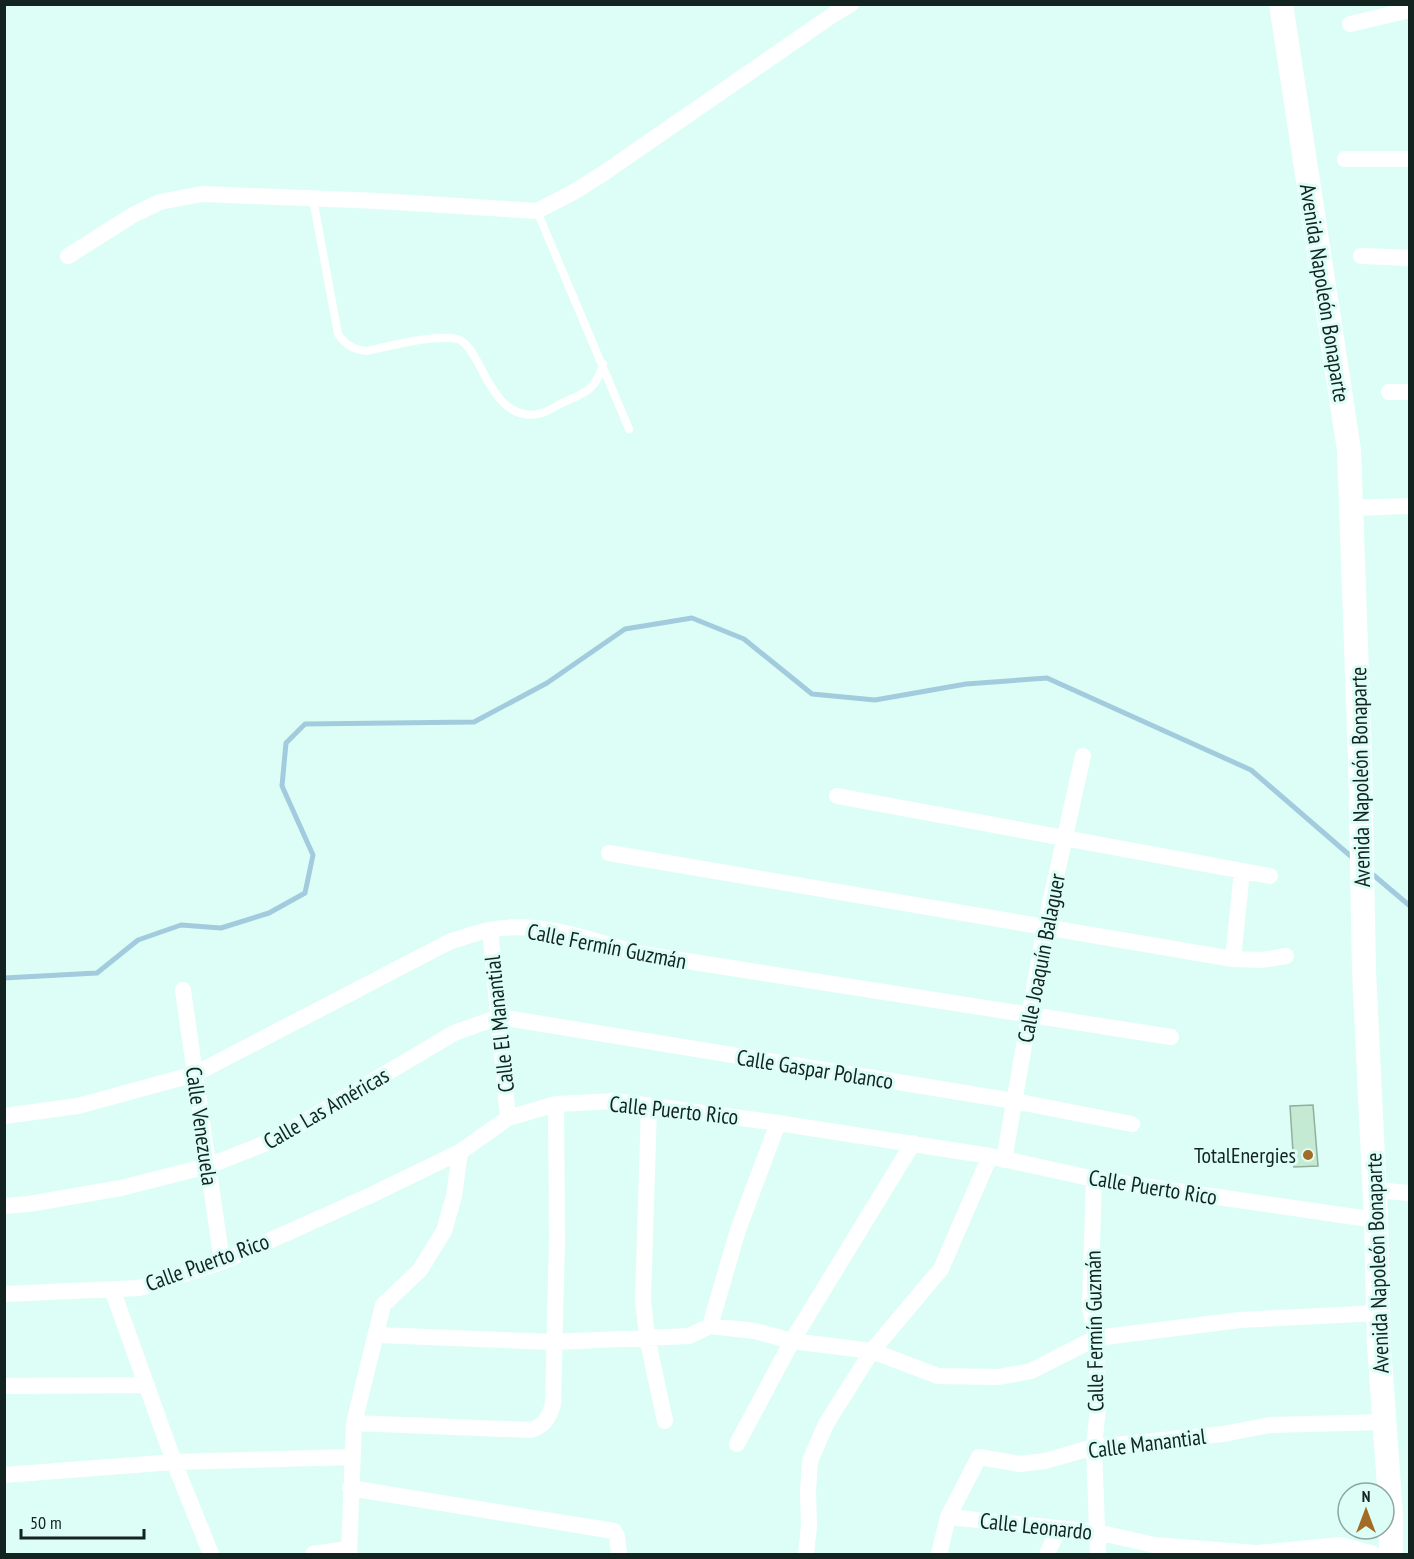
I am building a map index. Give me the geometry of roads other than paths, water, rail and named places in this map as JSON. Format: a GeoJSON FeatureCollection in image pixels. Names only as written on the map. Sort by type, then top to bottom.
{"type":"FeatureCollection","features":[{"type":"Feature","properties":{"kind":"main road","name":"Avenida Napoleón Bonaparte"},"geometry":{"type":"LineString","coordinates":[[1281,4],[1349,450],[1360,758],[1364,970],[1378,1313],[1391,1554]]}},
{"type":"Feature","properties":{"kind":"street"},"geometry":{"type":"LineString","coordinates":[[68,256],[133,215],[160,202],[202,194],[537,211],[601,175],[851,4]]}},
{"type":"Feature","properties":{"kind":"street"},"geometry":{"type":"LineString","coordinates":[[1350,24],[1410,10]]}},
{"type":"Feature","properties":{"kind":"street"},"geometry":{"type":"LineString","coordinates":[[1345,159],[1410,159]]}},
{"type":"Feature","properties":{"kind":"street"},"geometry":{"type":"LineString","coordinates":[[1361,256],[1410,258]]}},
{"type":"Feature","properties":{"kind":"street"},"geometry":{"type":"LineString","coordinates":[[1389,392],[1410,392]]}},
{"type":"Feature","properties":{"kind":"street"},"geometry":{"type":"LineString","coordinates":[[1352,507],[1410,506]]}},
{"type":"Feature","properties":{"kind":"street","name":"Calle Joaquín Balaguer"},"geometry":{"type":"LineString","coordinates":[[806,1554],[810,1461],[826,1424],[872,1351],[941,1269],[997,1158],[1014,1101],[1045,926],[1083,756]]}},
{"type":"Feature","properties":{"kind":"street"},"geometry":{"type":"LineString","coordinates":[[837,796],[1270,876]]}},
{"type":"Feature","properties":{"kind":"street"},"geometry":{"type":"LineString","coordinates":[[609,853],[1233,959],[1261,960],[1286,956]]}},
{"type":"Feature","properties":{"kind":"street"},"geometry":{"type":"LineString","coordinates":[[1233,959],[1242,871]]}},
{"type":"Feature","properties":{"kind":"street","name":"Calle Fermín Guzmán"},"geometry":{"type":"LineString","coordinates":[[4,1116],[78,1106],[195,1074],[449,942],[490,930],[526,927],[552,931],[636,953],[1171,1037]]}},
{"type":"Feature","properties":{"kind":"street","name":"Calle El Manantial"},"geometry":{"type":"LineString","coordinates":[[490,930],[508,1118]]}},
{"type":"Feature","properties":{"kind":"street","name":"Calle Venezuela"},"geometry":{"type":"LineString","coordinates":[[183,990],[222,1262]]}},
{"type":"Feature","properties":{"kind":"street","name":"Calle Gaspar Polanco"},"geometry":{"type":"LineString","coordinates":[[498,1017],[1014,1101],[1132,1124]]}},
{"type":"Feature","properties":{"kind":"street","name":"Calle Las Américas"},"geometry":{"type":"LineString","coordinates":[[4,1206],[29,1204],[121,1188],[208,1166],[274,1140],[454,1033],[498,1017]]}},
{"type":"Feature","properties":{"kind":"street","name":"Calle Puerto Rico"},"geometry":{"type":"LineString","coordinates":[[4,1294],[139,1288],[222,1262],[460,1152],[508,1118],[556,1104],[615,1101],[778,1123],[913,1143],[1094,1179],[1376,1220]]}},
{"type":"Feature","properties":{"kind":"street"},"geometry":{"type":"LineString","coordinates":[[354,1423],[531,1430],[542,1425],[550,1417],[553,1404],[557,1240],[556,1104]]}},
{"type":"Feature","properties":{"kind":"street"},"geometry":{"type":"LineString","coordinates":[[649,1106],[643,1300],[647,1337],[665,1421]]}},
{"type":"Feature","properties":{"kind":"street"},"geometry":{"type":"LineString","coordinates":[[710,1326],[738,1230],[778,1123]]}},
{"type":"Feature","properties":{"kind":"street"},"geometry":{"type":"LineString","coordinates":[[737,1444],[792,1341],[913,1143]]}},
{"type":"Feature","properties":{"kind":"street"},"geometry":{"type":"LineString","coordinates":[[313,1554],[348,1552],[354,1423],[383,1305],[420,1270],[444,1231],[454,1196],[460,1152]]}},
{"type":"Feature","properties":{"kind":"street","name":"Calle Fermín Guzmán"},"geometry":{"type":"LineString","coordinates":[[1094,1179],[1090,1307],[1096,1338],[1098,1407],[1094,1447],[1098,1554]]}},
{"type":"Feature","properties":{"kind":"street"},"geometry":{"type":"LineString","coordinates":[[1374,1190],[1410,1193]]}},
{"type":"Feature","properties":{"kind":"street"},"geometry":{"type":"LineString","coordinates":[[112,1289],[174,1461],[211,1554]]}},
{"type":"Feature","properties":{"kind":"street"},"geometry":{"type":"LineString","coordinates":[[376,1335],[553,1342],[688,1336],[710,1326],[755,1331],[792,1341],[872,1351],[938,1376],[999,1377],[1031,1371],[1096,1338],[1240,1320],[1378,1313]]}},
{"type":"Feature","properties":{"kind":"street"},"geometry":{"type":"LineString","coordinates":[[4,1386],[147,1385]]}},
{"type":"Feature","properties":{"kind":"street","name":"Calle Manantial"},"geometry":{"type":"LineString","coordinates":[[948,1517],[979,1457],[1020,1464],[1046,1461],[1094,1447],[1223,1434],[1270,1425],[1384,1422]]}},
{"type":"Feature","properties":{"kind":"street"},"geometry":{"type":"LineString","coordinates":[[4,1475],[174,1461],[352,1457]]}},
{"type":"Feature","properties":{"kind":"street"},"geometry":{"type":"LineString","coordinates":[[350,1488],[614,1531],[617,1536],[619,1554]]}},
{"type":"Feature","properties":{"kind":"street"},"geometry":{"type":"LineString","coordinates":[[939,1554],[948,1517]]}},
{"type":"Feature","properties":{"kind":"street","name":"Calle Leonardo"},"geometry":{"type":"LineString","coordinates":[[948,1517],[1097,1532],[1154,1545],[1256,1553],[1341,1545],[1373,1554]]}},
{"type":"Feature","properties":{"kind":"street"},"geometry":{"type":"LineString","coordinates":[[1047,1554],[1059,1528]]}},
{"type":"Feature","properties":{"kind":"lane"},"geometry":{"type":"LineString","coordinates":[[313,199],[338,334],[346,344],[354,349],[366,351],[447,337],[462,341],[472,351],[492,388],[508,409],[524,415],[542,413],[587,391],[598,381],[603,364]]}},
{"type":"Feature","properties":{"kind":"lane"},"geometry":{"type":"LineString","coordinates":[[537,211],[629,429]]}},
{"type":"Feature","properties":{"kind":"waterway"},"geometry":{"type":"LineString","coordinates":[[4,978],[97,973],[138,940],[181,925],[221,928],[269,913],[305,893],[313,855],[282,786],[286,743],[305,724],[474,722],[547,683],[625,629],[692,618],[744,639],[812,694],[875,700],[966,684],[1047,678],[1251,770],[1354,859]]}},
{"type":"Feature","properties":{"kind":"waterway"},"geometry":{"type":"LineString","coordinates":[[1371,873],[1410,906]]}},
{"type":"Feature","properties":{"kind":"place","name":"TotalEnergies"},"geometry":{"type":"Point","coordinates":[1308,1155]}}]}
